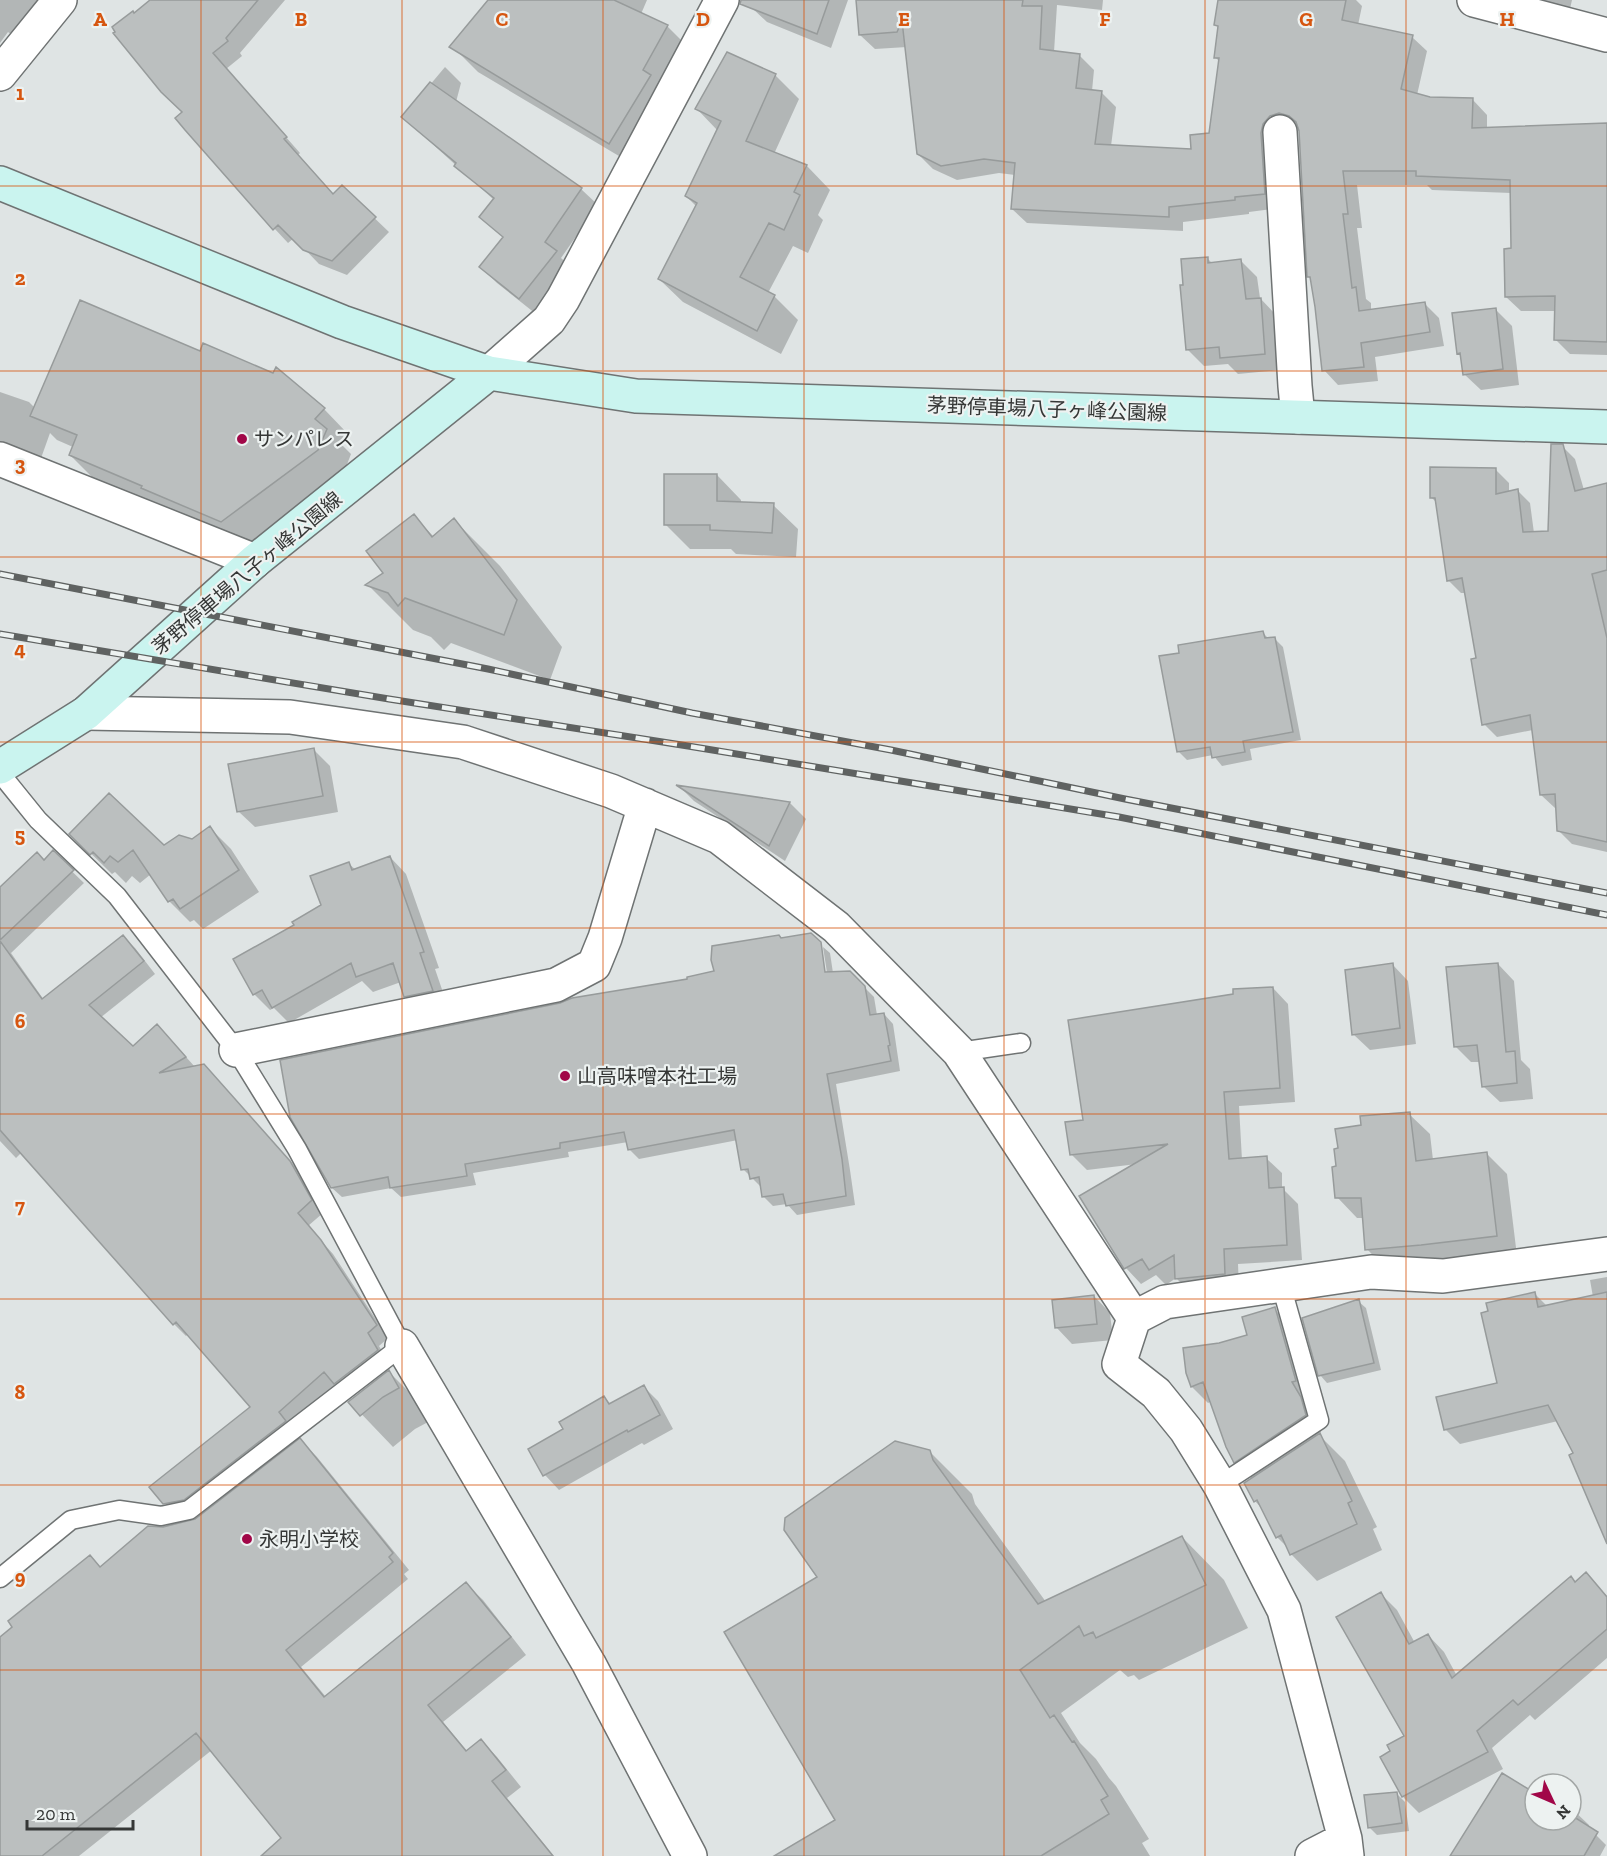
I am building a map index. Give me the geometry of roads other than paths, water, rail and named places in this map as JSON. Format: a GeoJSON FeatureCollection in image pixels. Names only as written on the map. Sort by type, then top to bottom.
{"type":"FeatureCollection","features":[{"type":"Feature","properties":{"kind":"main road","name":"茅野停車場八子ヶ峰公園線"},"geometry":{"type":"LineString","coordinates":[[0,183],[342,322],[489,373],[636,396],[1607,427]]}},
{"type":"Feature","properties":{"kind":"main road","name":"茅野停車場八子ヶ峰公園線"},"geometry":{"type":"LineString","coordinates":[[0,767],[86,713],[255,561],[489,373]]}},
{"type":"Feature","properties":{"kind":"street"},"geometry":{"type":"LineString","coordinates":[[0,74],[60,0]]}},
{"type":"Feature","properties":{"kind":"street"},"geometry":{"type":"LineString","coordinates":[[489,373],[549,320],[563,299],[722,0]]}},
{"type":"Feature","properties":{"kind":"street"},"geometry":{"type":"LineString","coordinates":[[1474,0],[1607,35]]}},
{"type":"Feature","properties":{"kind":"street"},"geometry":{"type":"LineString","coordinates":[[1280,132],[1298,417]]}},
{"type":"Feature","properties":{"kind":"street"},"geometry":{"type":"LineString","coordinates":[[0,459],[255,561]]}},
{"type":"Feature","properties":{"kind":"street"},"geometry":{"type":"LineString","coordinates":[[86,713],[290,717],[463,742],[611,791],[719,837],[836,927],[959,1052],[1134,1318]]}},
{"type":"Feature","properties":{"kind":"street"},"geometry":{"type":"LineString","coordinates":[[236,1050],[556,985],[594,964],[605,938],[645,806]]}},
{"type":"Feature","properties":{"kind":"street"},"geometry":{"type":"LineString","coordinates":[[1312,1856],[1346,1848],[1284,1610],[1220,1485],[1186,1430],[1156,1393],[1119,1364],[1134,1318],[1165,1302],[1371,1272],[1443,1276],[1607,1254]]}},
{"type":"Feature","properties":{"kind":"street"},"geometry":{"type":"LineString","coordinates":[[402,1346],[589,1664],[690,1856]]}},
{"type":"Feature","properties":{"kind":"lane"},"geometry":{"type":"LineString","coordinates":[[0,773],[38,820],[117,896],[236,1050],[297,1149],[402,1346],[189,1509],[162,1516],[119,1510],[71,1520],[0,1578]]}},
{"type":"Feature","properties":{"kind":"lane"},"geometry":{"type":"LineString","coordinates":[[959,1052],[1021,1043]]}},
{"type":"Feature","properties":{"kind":"lane"},"geometry":{"type":"LineString","coordinates":[[1220,1485],[1319,1420],[1281,1285]]}},
{"type":"Feature","properties":{"kind":"railway"},"geometry":{"type":"LineString","coordinates":[[0,574],[488,669],[692,713],[891,750],[1125,799],[1607,893]]}},
{"type":"Feature","properties":{"kind":"railway"},"geometry":{"type":"LineString","coordinates":[[0,634],[1119,817],[1607,915]]}},
{"type":"Feature","properties":{"kind":"place","name":"サンパレス"},"geometry":{"type":"Point","coordinates":[242,439]}},
{"type":"Feature","properties":{"kind":"place","name":"山高味噌本社工場"},"geometry":{"type":"Point","coordinates":[565,1076]}},
{"type":"Feature","properties":{"kind":"place","name":"永明小学校"},"geometry":{"type":"Point","coordinates":[247,1539]}}]}
